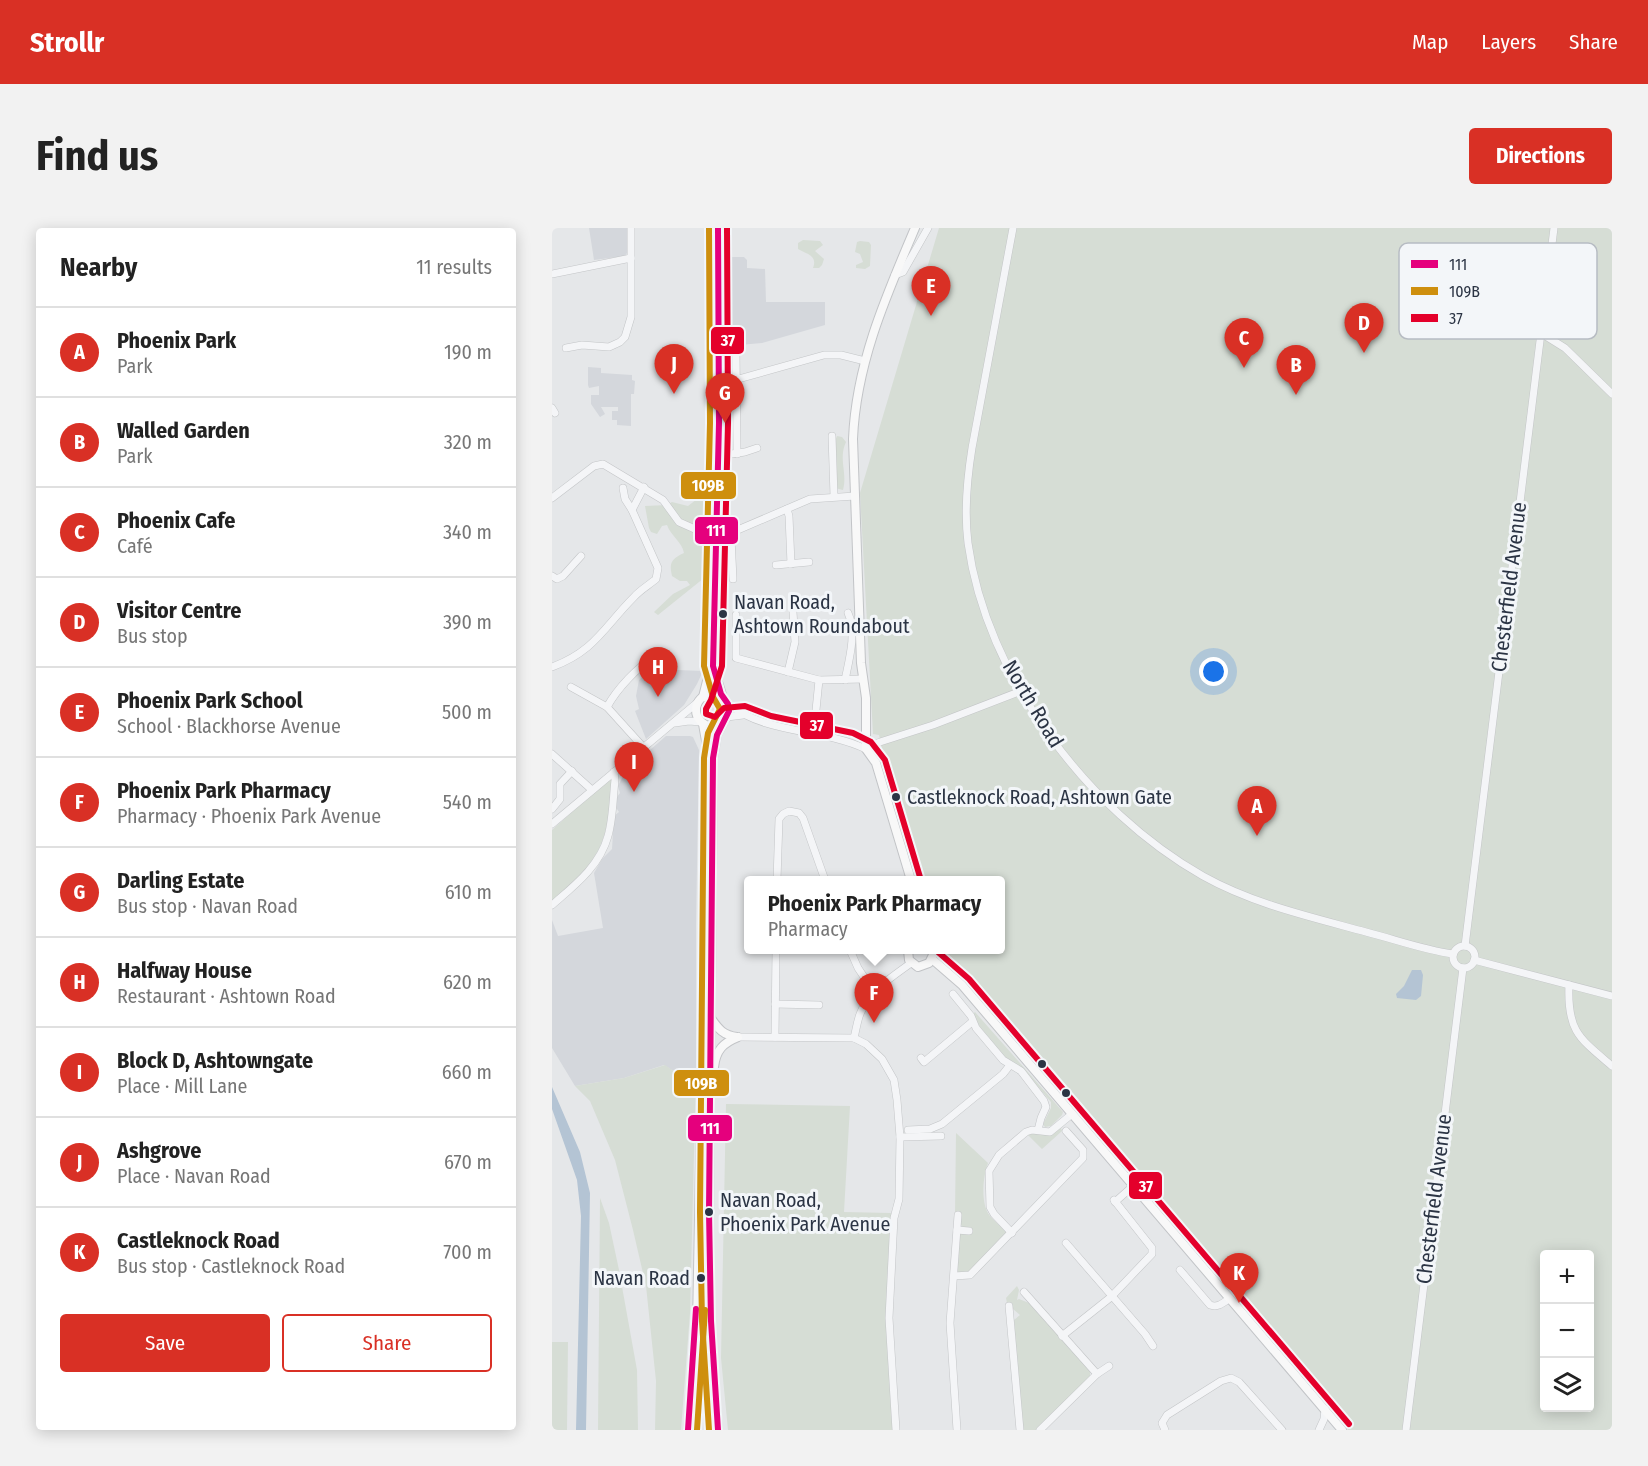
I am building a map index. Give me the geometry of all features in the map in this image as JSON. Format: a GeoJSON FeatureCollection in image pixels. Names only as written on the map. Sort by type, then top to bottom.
{"type":"FeatureCollection","features":[{"type":"Feature","properties":{"kind":"main road"},"geometry":{"type":"LineString","coordinates":[[711,1430],[710,1017],[713,758],[717,735],[725,720],[725,701],[713,666],[718,456],[718,228]]}},
{"type":"Feature","properties":{"kind":"main road"},"geometry":{"type":"LineString","coordinates":[[910,876],[876,762],[866,749],[853,439],[854,413],[873,331],[915,228]]}},
{"type":"Feature","properties":{"kind":"main road"},"geometry":{"type":"LineString","coordinates":[[694,1430],[707,796],[706,741],[702,723],[696,711],[713,666]]}},
{"type":"Feature","properties":{"kind":"main road"},"geometry":{"type":"LineString","coordinates":[[700,700],[712,694],[725,701]]}},
{"type":"Feature","properties":{"kind":"main road"},"geometry":{"type":"LineString","coordinates":[[702,723],[712,727],[725,720]]}},
{"type":"Feature","properties":{"kind":"main road"},"geometry":{"type":"LineString","coordinates":[[907,954],[911,963],[922,967],[932,959]]}},
{"type":"Feature","properties":{"kind":"main road"},"geometry":{"type":"LineString","coordinates":[[932,954],[932,959],[962,985],[1340,1427]]}},
{"type":"Feature","properties":{"kind":"main road"},"geometry":{"type":"LineString","coordinates":[[710,1017],[721,1031],[728,1036],[738,1037]]}},
{"type":"Feature","properties":{"kind":"main road"},"geometry":{"type":"LineString","coordinates":[[711,1086],[717,1052],[722,1046],[738,1037]]}},
{"type":"Feature","properties":{"kind":"main road"},"geometry":{"type":"LineString","coordinates":[[687,1430],[696,1300]]}},
{"type":"Feature","properties":{"kind":"main road"},"geometry":{"type":"LineString","coordinates":[[711,1321],[718,1430]]}},
{"type":"Feature","properties":{"kind":"street"},"geometry":{"type":"LineString","coordinates":[[566,348],[582,345],[609,347],[620,342],[628,330],[631,317],[631,228]]}},
{"type":"Feature","properties":{"kind":"street"},"geometry":{"type":"LineString","coordinates":[[895,275],[903,272],[927,228]]}},
{"type":"Feature","properties":{"kind":"street","name":"North Road"},"geometry":{"type":"LineString","coordinates":[[1013,228],[968,475],[966,519],[968,543],[984,610],[1020,691],[1059,750],[1098,794],[1173,856],[1203,876],[1252,898],[1453,954]]}},
{"type":"Feature","properties":{"kind":"street","name":"Chesterfield Avenue"},"geometry":{"type":"LineString","coordinates":[[1552,243],[1554,228]]}},
{"type":"Feature","properties":{"kind":"street"},"geometry":{"type":"LineString","coordinates":[[552,274],[631,258]]}},
{"type":"Feature","properties":{"kind":"street","name":"Chesterfield Avenue"},"geometry":{"type":"LineString","coordinates":[[1465,946],[1540,339]]}},
{"type":"Feature","properties":{"kind":"street"},"geometry":{"type":"LineString","coordinates":[[1551,339],[1565,348],[1612,394]]}},
{"type":"Feature","properties":{"kind":"street"},"geometry":{"type":"LineString","coordinates":[[736,350],[737,454]]}},
{"type":"Feature","properties":{"kind":"street"},"geometry":{"type":"LineString","coordinates":[[735,380],[824,355],[841,355],[865,361]]}},
{"type":"Feature","properties":{"kind":"street"},"geometry":{"type":"LineString","coordinates":[[832,436],[834,496]]}},
{"type":"Feature","properties":{"kind":"street"},"geometry":{"type":"LineString","coordinates":[[718,456],[737,454],[757,448]]}},
{"type":"Feature","properties":{"kind":"street"},"geometry":{"type":"LineString","coordinates":[[552,498],[598,464],[603,464],[666,502],[678,522],[716,535]]}},
{"type":"Feature","properties":{"kind":"street"},"geometry":{"type":"LineString","coordinates":[[632,510],[644,487]]}},
{"type":"Feature","properties":{"kind":"street"},"geometry":{"type":"LineString","coordinates":[[552,667],[580,654],[597,639],[635,595],[656,579],[658,568],[622,488]]}},
{"type":"Feature","properties":{"kind":"street"},"geometry":{"type":"LineString","coordinates":[[733,579],[731,538],[733,532],[810,499],[855,496]]}},
{"type":"Feature","properties":{"kind":"street"},"geometry":{"type":"LineString","coordinates":[[787,509],[791,564]]}},
{"type":"Feature","properties":{"kind":"street"},"geometry":{"type":"LineString","coordinates":[[701,531],[717,520]]}},
{"type":"Feature","properties":{"kind":"street"},"geometry":{"type":"LineString","coordinates":[[552,576],[557,579],[563,576],[581,556]]}},
{"type":"Feature","properties":{"kind":"street"},"geometry":{"type":"LineString","coordinates":[[776,565],[809,562]]}},
{"type":"Feature","properties":{"kind":"street"},"geometry":{"type":"LineString","coordinates":[[788,672],[795,642],[793,612]]}},
{"type":"Feature","properties":{"kind":"street"},"geometry":{"type":"LineString","coordinates":[[844,680],[850,651],[848,613]]}},
{"type":"Feature","properties":{"kind":"street"},"geometry":{"type":"LineString","coordinates":[[736,615],[736,658],[819,680],[863,679]]}},
{"type":"Feature","properties":{"kind":"street"},"geometry":{"type":"LineString","coordinates":[[607,707],[626,683],[655,657]]}},
{"type":"Feature","properties":{"kind":"street"},"geometry":{"type":"LineString","coordinates":[[816,710],[819,680]]}},
{"type":"Feature","properties":{"kind":"street"},"geometry":{"type":"LineString","coordinates":[[571,687],[607,707],[644,748]]}},
{"type":"Feature","properties":{"kind":"street"},"geometry":{"type":"LineString","coordinates":[[725,701],[743,715],[768,725],[850,742],[866,749],[880,742],[933,726],[1020,691]]}},
{"type":"Feature","properties":{"kind":"street"},"geometry":{"type":"LineString","coordinates":[[552,824],[700,700]]}},
{"type":"Feature","properties":{"kind":"street"},"geometry":{"type":"LineString","coordinates":[[725,720],[743,715]]}},
{"type":"Feature","properties":{"kind":"street"},"geometry":{"type":"LineString","coordinates":[[675,723],[689,721],[702,723]]}},
{"type":"Feature","properties":{"kind":"street"},"geometry":{"type":"LineString","coordinates":[[552,754],[592,790]]}},
{"type":"Feature","properties":{"kind":"street"},"geometry":{"type":"LineString","coordinates":[[552,809],[560,799],[560,784],[572,771]]}},
{"type":"Feature","properties":{"kind":"street"},"geometry":{"type":"LineString","coordinates":[[552,905],[583,878],[600,857],[608,836],[614,772]]}},
{"type":"Feature","properties":{"kind":"street"},"geometry":{"type":"LineString","coordinates":[[777,876],[779,819],[789,811],[799,813],[803,818],[824,876]]}},
{"type":"Feature","properties":{"kind":"street"},"geometry":{"type":"LineString","coordinates":[[1465,946],[1473,952],[1474,960],[1469,967],[1463,968],[1455,963],[1453,954],[1457,949],[1465,946]]}},
{"type":"Feature","properties":{"kind":"street"},"geometry":{"type":"LineString","coordinates":[[775,1037],[776,954]]}},
{"type":"Feature","properties":{"kind":"street"},"geometry":{"type":"LineString","coordinates":[[852,954],[876,996]]}},
{"type":"Feature","properties":{"kind":"street"},"geometry":{"type":"LineString","coordinates":[[1474,960],[1612,996]]}},
{"type":"Feature","properties":{"kind":"street"},"geometry":{"type":"LineString","coordinates":[[854,1038],[861,1012],[893,975],[911,963]]}},
{"type":"Feature","properties":{"kind":"street","name":"Chesterfield Avenue"},"geometry":{"type":"LineString","coordinates":[[1406,1430],[1463,968]]}},
{"type":"Feature","properties":{"kind":"street"},"geometry":{"type":"LineString","coordinates":[[1569,985],[1568,1007],[1571,1021],[1578,1035],[1588,1047],[1612,1066]]}},
{"type":"Feature","properties":{"kind":"street"},"geometry":{"type":"LineString","coordinates":[[953,994],[1003,1060],[1021,1071],[1046,1104],[1038,1130]]}},
{"type":"Feature","properties":{"kind":"street"},"geometry":{"type":"LineString","coordinates":[[776,1005],[819,1005]]}},
{"type":"Feature","properties":{"kind":"street"},"geometry":{"type":"LineString","coordinates":[[921,1058],[924,1062],[972,1022]]}},
{"type":"Feature","properties":{"kind":"street"},"geometry":{"type":"LineString","coordinates":[[738,1037],[854,1038],[874,1051],[889,1069],[894,1080],[900,1137],[899,1199],[894,1218],[889,1315],[896,1430]]}},
{"type":"Feature","properties":{"kind":"street"},"geometry":{"type":"LineString","coordinates":[[908,1130],[930,1129],[942,1124],[1003,1074],[1010,1065]]}},
{"type":"Feature","properties":{"kind":"street"},"geometry":{"type":"LineString","coordinates":[[1012,1233],[990,1207],[989,1171],[999,1155],[1026,1132],[1038,1130],[1050,1132],[1072,1114]]}},
{"type":"Feature","properties":{"kind":"street"},"geometry":{"type":"LineString","coordinates":[[900,1137],[944,1133],[942,1124]]}},
{"type":"Feature","properties":{"kind":"street"},"geometry":{"type":"LineString","coordinates":[[954,1276],[970,1275],[1083,1158],[1083,1150],[1066,1131]]}},
{"type":"Feature","properties":{"kind":"street"},"geometry":{"type":"LineString","coordinates":[[1062,1336],[1111,1297],[1153,1251],[1114,1201],[1133,1186]]}},
{"type":"Feature","properties":{"kind":"street"},"geometry":{"type":"LineString","coordinates":[[957,1430],[950,1323],[958,1215]]}},
{"type":"Feature","properties":{"kind":"street"},"geometry":{"type":"LineString","coordinates":[[957,1230],[969,1231]]}},
{"type":"Feature","properties":{"kind":"street"},"geometry":{"type":"LineString","coordinates":[[1066,1243],[1153,1346]]}},
{"type":"Feature","properties":{"kind":"street"},"geometry":{"type":"LineString","coordinates":[[1180,1270],[1210,1305],[1215,1307],[1230,1298]]}},
{"type":"Feature","properties":{"kind":"street"},"geometry":{"type":"LineString","coordinates":[[1024,1292],[1096,1374]]}},
{"type":"Feature","properties":{"kind":"street"},"geometry":{"type":"LineString","coordinates":[[1010,1306],[1020,1430]]}},
{"type":"Feature","properties":{"kind":"street"},"geometry":{"type":"LineString","coordinates":[[1040,1430],[1096,1374],[1109,1366]]}},
{"type":"Feature","properties":{"kind":"street"},"geometry":{"type":"LineString","coordinates":[[1164,1430],[1162,1423],[1167,1415],[1221,1381],[1231,1378],[1239,1382],[1282,1430]]}},
{"type":"Feature","properties":{"kind":"street"},"geometry":{"type":"LineString","coordinates":[[1319,1430],[1325,1409]]}},
{"type":"Feature","properties":{"kind":"street"},"geometry":{"type":"LineString","coordinates":[[1329,1430],[1340,1427]]}},
{"type":"Feature","properties":{"kind":"shaded area"},"geometry":{"type":"Polygon","coordinates":[[[589,228],[627,228],[625,256],[594,260],[589,228]]]}},
{"type":"Feature","properties":{"kind":"shaded area"},"geometry":{"type":"Polygon","coordinates":[[[939,228],[1612,228],[1612,1430],[1348,1430],[941,954],[1005,954],[1005,876],[915,876],[880,758],[879,752],[882,749],[879,735],[873,734],[860,493],[939,228]]]}},
{"type":"Feature","properties":{"kind":"shaded area"},"geometry":{"type":"Polygon","coordinates":[[[803,240],[820,241],[823,245],[815,251],[824,259],[819,268],[813,268],[813,258],[798,249],[798,243],[803,240]]]}},
{"type":"Feature","properties":{"kind":"shaded area"},"geometry":{"type":"Polygon","coordinates":[[[857,242],[869,242],[871,245],[870,266],[865,269],[856,268],[856,265],[863,262],[860,254],[855,252],[857,242]]]}},
{"type":"Feature","properties":{"kind":"shaded area"},"geometry":{"type":"Polygon","coordinates":[[[728,257],[744,257],[747,260],[747,268],[765,269],[766,302],[825,302],[825,325],[762,343],[728,346],[728,257]]]}},
{"type":"Feature","properties":{"kind":"shaded area"},"geometry":{"type":"Polygon","coordinates":[[[588,367],[601,368],[601,373],[632,375],[632,380],[635,381],[634,394],[631,394],[631,426],[617,425],[617,420],[612,420],[612,411],[618,411],[618,407],[601,407],[605,414],[600,417],[591,404],[591,395],[599,395],[599,386],[589,388],[588,367]]]}},
{"type":"Feature","properties":{"kind":"shaded area"},"geometry":{"type":"Polygon","coordinates":[[[837,436],[842,437],[846,442],[843,454],[843,490],[835,488],[834,444],[837,436]]]}},
{"type":"Feature","properties":{"kind":"shaded area"},"geometry":{"type":"Polygon","coordinates":[[[705,493],[711,497],[709,522],[703,526],[709,543],[709,578],[704,578],[658,615],[654,612],[673,594],[690,585],[687,581],[680,581],[672,576],[672,562],[684,553],[681,546],[667,525],[662,526],[657,534],[651,532],[645,506],[667,505],[672,502],[688,506],[705,493]]]}},
{"type":"Feature","properties":{"kind":"shaded area"},"geometry":{"type":"Polygon","coordinates":[[[651,669],[703,671],[684,705],[646,739],[635,711],[639,709],[636,696],[639,680],[651,669]]]}},
{"type":"Feature","properties":{"kind":"shaded area"},"geometry":{"type":"Polygon","coordinates":[[[666,736],[693,737],[699,750],[696,1073],[672,1070],[664,1065],[624,1078],[575,1086],[552,1048],[552,920],[558,936],[603,928],[594,873],[602,859],[612,849],[614,816],[619,812],[615,806],[620,793],[618,786],[625,772],[666,736]]]}},
{"type":"Feature","properties":{"kind":"shaded area"},"geometry":{"type":"Polygon","coordinates":[[[612,776],[608,817],[600,847],[582,873],[552,901],[552,830],[612,776]]]}},
{"type":"Feature","properties":{"kind":"shaded area"},"geometry":{"type":"Polygon","coordinates":[[[975,1012],[1063,1112],[1051,1126],[1045,1127],[1043,1124],[1051,1108],[1051,1102],[1021,1067],[1007,1060],[977,1023],[973,1014],[975,1012]]]}},
{"type":"Feature","properties":{"kind":"shaded area"},"geometry":{"type":"Polygon","coordinates":[[[665,1065],[672,1070],[696,1073],[690,1313],[681,1430],[655,1430],[656,1381],[646,1286],[633,1230],[615,1160],[590,1101],[575,1086],[624,1078],[665,1065]]]}},
{"type":"Feature","properties":{"kind":"shaded area"},"geometry":{"type":"Polygon","coordinates":[[[726,1104],[850,1106],[844,1212],[891,1213],[886,1318],[894,1430],[728,1430],[721,1358],[726,1104]]]}},
{"type":"Feature","properties":{"kind":"shaded area"},"geometry":{"type":"Polygon","coordinates":[[[1061,1128],[1062,1131],[1042,1149],[1028,1135],[1046,1134],[1061,1128]]]}},
{"type":"Feature","properties":{"kind":"shaded area"},"geometry":{"type":"Polygon","coordinates":[[[956,1133],[988,1163],[984,1182],[985,1204],[990,1216],[1007,1233],[968,1273],[958,1273],[957,1270],[960,1234],[963,1228],[955,1214],[956,1133]]]}},
{"type":"Feature","properties":{"kind":"shaded area"},"geometry":{"type":"Polygon","coordinates":[[[600,1198],[609,1223],[637,1370],[638,1430],[598,1430],[600,1198]]]}},
{"type":"Feature","properties":{"kind":"shaded area"},"geometry":{"type":"Polygon","coordinates":[[[1017,1286],[1019,1290],[1017,1300],[1029,1303],[1090,1371],[1090,1376],[1038,1430],[1022,1430],[1014,1320],[1020,1315],[1013,1309],[1011,1303],[1007,1303],[1006,1298],[1017,1286]]]}},
{"type":"Feature","properties":{"kind":"shaded area"},"geometry":{"type":"Polygon","coordinates":[[[552,1342],[568,1342],[567,1430],[552,1430],[552,1342]]]}},
{"type":"Feature","properties":{"kind":"water"},"geometry":{"type":"Polygon","coordinates":[[[1412,970],[1421,970],[1423,975],[1421,996],[1416,1000],[1397,998],[1396,994],[1404,986],[1412,970]]]}},
{"type":"Feature","properties":{"kind":"water"},"geometry":{"type":"Polygon","coordinates":[[[552,1087],[580,1152],[590,1193],[586,1430],[576,1430],[581,1216],[577,1180],[552,1109],[552,1087]]]}},
{"type":"Feature","properties":{"kind":"transit line","name":"109B"},"geometry":{"type":"LineString","coordinates":[[709,228],[710,423],[704,666],[713,697],[720,709],[708,733],[704,758],[700,1212],[702,1321],[709,1430]]}},
{"type":"Feature","properties":{"kind":"transit line","name":"111"},"geometry":{"type":"LineString","coordinates":[[718,228],[719,423],[713,666],[721,694],[728,704],[729,711],[717,735],[713,758],[709,1212],[711,1321],[718,1430]]}},
{"type":"Feature","properties":{"kind":"transit line","name":"37"},"geometry":{"type":"LineString","coordinates":[[727,228],[728,423],[722,666],[706,714],[715,717],[724,708],[745,706],[771,716],[853,733],[871,742],[885,760],[920,876]]}},
{"type":"Feature","properties":{"kind":"transit line","name":"37"},"geometry":{"type":"LineString","coordinates":[[940,954],[969,979],[1349,1424]]}},
{"type":"Feature","properties":{"kind":"transit line","name":"111"},"geometry":{"type":"LineString","coordinates":[[688,1430],[696,1309]]}},
{"type":"Feature","properties":{"kind":"transit line","name":"109B"},"geometry":{"type":"LineString","coordinates":[[697,1430],[705,1310]]}},
{"type":"Feature","properties":{"kind":"place","name":"Phoenix Park School"},"geometry":{"type":"Point","coordinates":[931,316]}},
{"type":"Feature","properties":{"kind":"place","name":"Visitor Centre"},"geometry":{"type":"Point","coordinates":[1364,353]}},
{"type":"Feature","properties":{"kind":"place","name":"Phoenix Cafe"},"geometry":{"type":"Point","coordinates":[1244,368]}},
{"type":"Feature","properties":{"kind":"place","name":"Ashgrove"},"geometry":{"type":"Point","coordinates":[674,394]}},
{"type":"Feature","properties":{"kind":"place","name":"Walled Garden"},"geometry":{"type":"Point","coordinates":[1296,395]}},
{"type":"Feature","properties":{"kind":"place","name":"Darling Estate"},"geometry":{"type":"Point","coordinates":[725,423]}},
{"type":"Feature","properties":{"kind":"place","name":"Navan Road, Ashtown Roundabout"},"geometry":{"type":"Point","coordinates":[723,614]}},
{"type":"Feature","properties":{"kind":"place","name":"Halfway House"},"geometry":{"type":"Point","coordinates":[658,697]}},
{"type":"Feature","properties":{"kind":"place","name":"Block D, Ashtowngate"},"geometry":{"type":"Point","coordinates":[634,792]}},
{"type":"Feature","properties":{"kind":"place","name":"Castleknock Road, Ashtown Gate"},"geometry":{"type":"Point","coordinates":[896,797]}},
{"type":"Feature","properties":{"kind":"place","name":"Phoenix Park"},"geometry":{"type":"Point","coordinates":[1257,836]}},
{"type":"Feature","properties":{"kind":"place","name":"Phoenix Park Pharmacy"},"geometry":{"type":"Point","coordinates":[874,1023]}},
{"type":"Feature","properties":{"kind":"place","name":"Navan Road, Phoenix Park Avenue"},"geometry":{"type":"Point","coordinates":[709,1212]}},
{"type":"Feature","properties":{"kind":"place","name":"Navan Road"},"geometry":{"type":"Point","coordinates":[701,1278]}},
{"type":"Feature","properties":{"kind":"place","name":"Castleknock Road"},"geometry":{"type":"Point","coordinates":[1239,1303]}}]}
